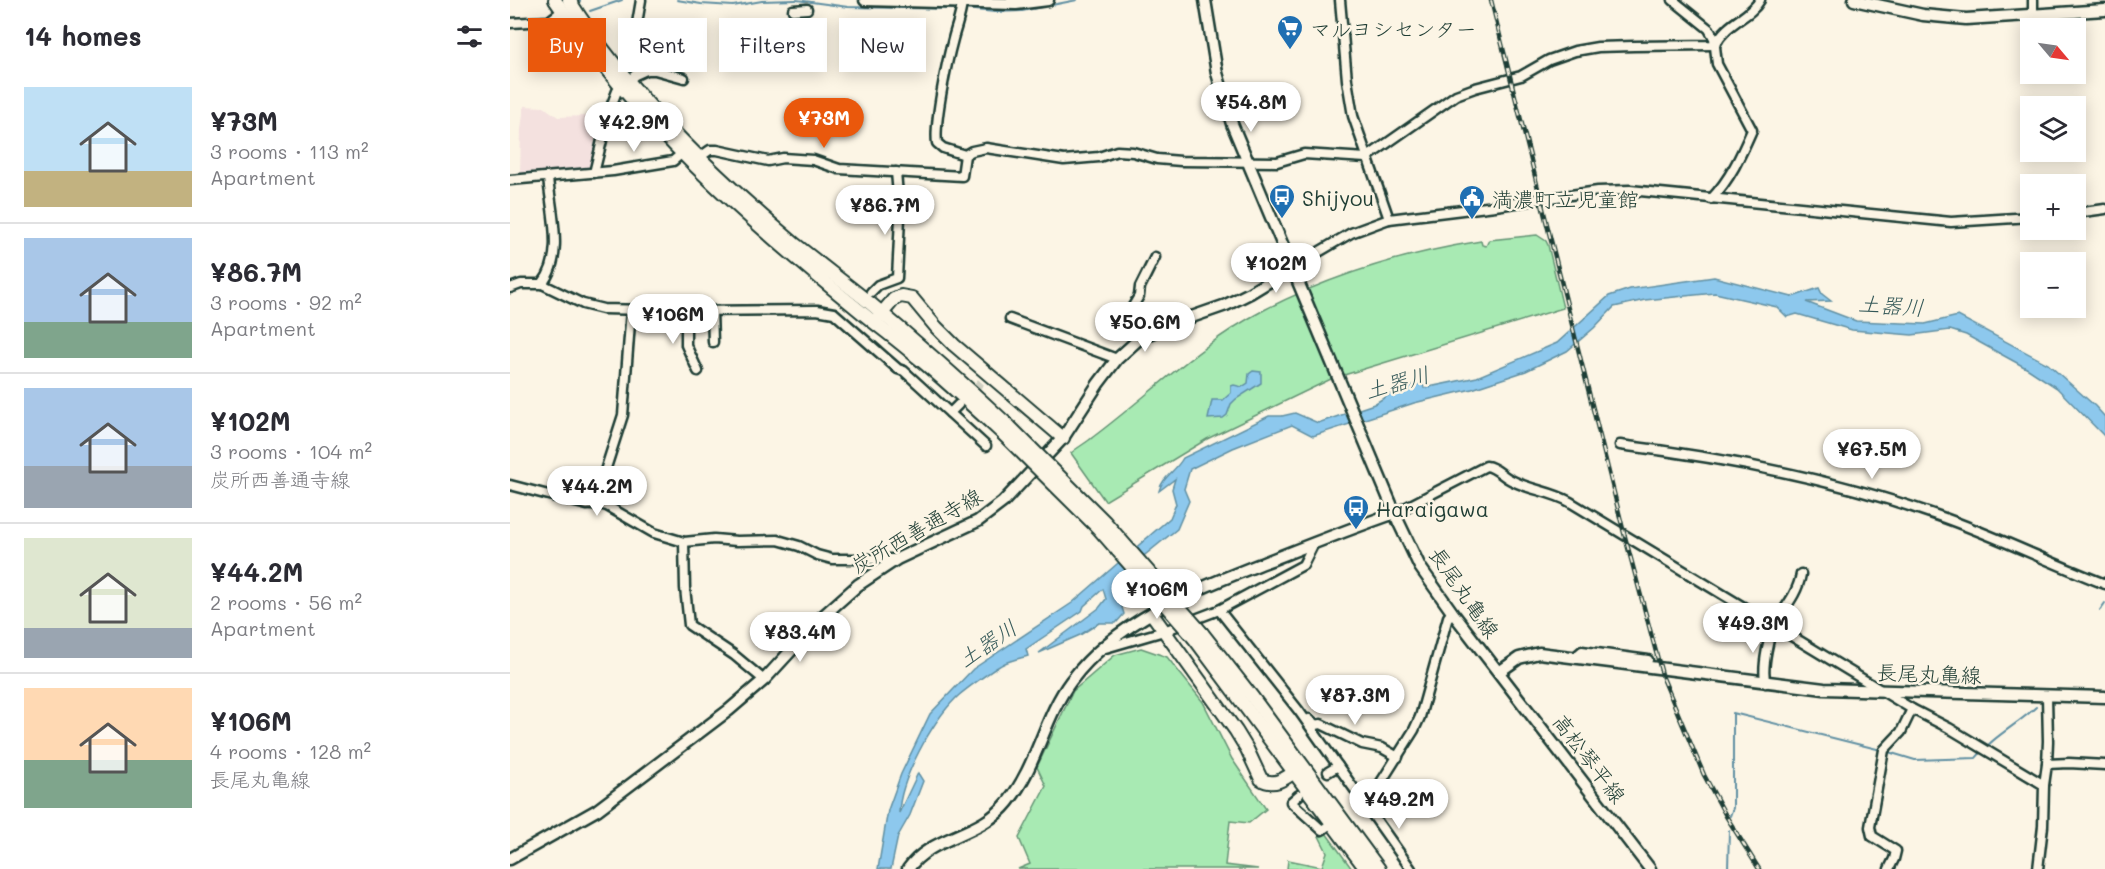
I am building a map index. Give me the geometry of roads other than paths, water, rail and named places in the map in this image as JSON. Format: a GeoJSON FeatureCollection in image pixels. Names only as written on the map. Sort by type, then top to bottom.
{"type":"FeatureCollection","features":[{"type":"Feature","properties":{"kind":"highway"},"geometry":{"type":"LineString","coordinates":[[555,0],[562,11],[625,81],[700,157],[878,317],[918,357],[1006,430],[1198,636],[1298,769],[1379,869]]}},
{"type":"Feature","properties":{"kind":"highway"},"geometry":{"type":"LineString","coordinates":[[569,0],[625,81],[681,154],[779,242],[878,317]]}},
{"type":"Feature","properties":{"kind":"highway"},"geometry":{"type":"LineString","coordinates":[[878,317],[890,302],[898,297],[912,298],[936,327],[985,378],[1063,438]]}},
{"type":"Feature","properties":{"kind":"highway"},"geometry":{"type":"LineString","coordinates":[[1152,614],[1236,731],[1261,779],[1274,783],[1298,769]]}},
{"type":"Feature","properties":{"kind":"highway"},"geometry":{"type":"LineString","coordinates":[[1298,769],[1332,824],[1366,869]]}},
{"type":"Feature","properties":{"kind":"main road"},"geometry":{"type":"LineString","coordinates":[[866,0],[962,7],[1048,0]]}},
{"type":"Feature","properties":{"kind":"main road"},"geometry":{"type":"LineString","coordinates":[[908,869],[916,858],[930,848],[973,830],[1007,803],[1023,779],[1062,694],[1078,671],[1118,635],[1152,614],[1212,583],[1314,543],[1393,508],[1247,162],[1221,90],[1205,0]]}},
{"type":"Feature","properties":{"kind":"main road"},"geometry":{"type":"LineString","coordinates":[[1854,0],[1923,15],[1966,19],[2105,10]]}},
{"type":"Feature","properties":{"kind":"main road","name":"炭所西善通寺線"},"geometry":{"type":"LineString","coordinates":[[510,859],[597,810],[729,710],[764,680],[823,616],[858,585],[897,559],[960,531],[990,513],[1063,438],[1117,359],[1139,339],[1250,293],[1293,267]]}},
{"type":"Feature","properties":{"kind":"main road","name":"長尾丸亀線"},"geometry":{"type":"LineString","coordinates":[[1393,508],[1420,567],[1499,672],[1512,661],[1539,653],[1824,689],[2105,697]]}},
{"type":"Feature","properties":{"kind":"main road","name":"高松琴平線"},"geometry":{"type":"LineString","coordinates":[[1499,672],[1644,866]]}},
{"type":"Feature","properties":{"kind":"street"},"geometry":{"type":"LineString","coordinates":[[594,173],[609,112],[614,98],[625,81],[641,0]]}},
{"type":"Feature","properties":{"kind":"street"},"geometry":{"type":"LineString","coordinates":[[1340,0],[1351,107],[1366,158],[1389,219]]}},
{"type":"Feature","properties":{"kind":"street"},"geometry":{"type":"LineString","coordinates":[[1672,0],[1709,28],[1714,38],[1717,64],[1752,130],[1722,188],[1711,199]]}},
{"type":"Feature","properties":{"kind":"street"},"geometry":{"type":"LineString","coordinates":[[1715,45],[1726,28],[1756,8],[1760,0]]}},
{"type":"Feature","properties":{"kind":"street"},"geometry":{"type":"LineString","coordinates":[[2033,0],[2033,16]]}},
{"type":"Feature","properties":{"kind":"street"},"geometry":{"type":"LineString","coordinates":[[962,7],[952,42],[936,137],[937,143],[943,148],[964,155],[986,148],[1064,160],[1099,157],[1117,151],[1157,159],[1247,162],[1277,162],[1304,154],[1366,158],[1456,95],[1521,76],[1549,60],[1575,51],[1598,47],[1715,45]]}},
{"type":"Feature","properties":{"kind":"street"},"geometry":{"type":"LineString","coordinates":[[793,10],[807,9]]}},
{"type":"Feature","properties":{"kind":"street"},"geometry":{"type":"LineString","coordinates":[[510,23],[549,21],[562,11]]}},
{"type":"Feature","properties":{"kind":"street"},"geometry":{"type":"LineString","coordinates":[[625,81],[639,72],[650,69],[684,78]]}},
{"type":"Feature","properties":{"kind":"street"},"geometry":{"type":"LineString","coordinates":[[700,157],[706,152],[717,150],[768,161],[783,158],[813,160],[839,169],[962,176],[964,155]]}},
{"type":"Feature","properties":{"kind":"street"},"geometry":{"type":"LineString","coordinates":[[510,180],[594,173],[673,161],[681,154]]}},
{"type":"Feature","properties":{"kind":"street"},"geometry":{"type":"LineString","coordinates":[[872,292],[878,285],[897,278],[900,218],[896,172]]}},
{"type":"Feature","properties":{"kind":"street"},"geometry":{"type":"LineString","coordinates":[[542,284],[552,267],[555,248],[548,178]]}},
{"type":"Feature","properties":{"kind":"street"},"geometry":{"type":"LineString","coordinates":[[1293,267],[1351,233],[1389,219],[1598,191],[1630,190],[1951,222],[2020,218]]}},
{"type":"Feature","properties":{"kind":"street"},"geometry":{"type":"LineString","coordinates":[[2086,212],[2105,209]]}},
{"type":"Feature","properties":{"kind":"street"},"geometry":{"type":"LineString","coordinates":[[1150,334],[1126,318],[1135,309],[1140,287],[1155,257]]}},
{"type":"Feature","properties":{"kind":"street"},"geometry":{"type":"LineString","coordinates":[[510,288],[521,284],[542,284],[593,308],[686,311],[828,311],[834,313],[898,369],[904,371],[986,446]]}},
{"type":"Feature","properties":{"kind":"street"},"geometry":{"type":"LineString","coordinates":[[592,505],[623,415],[632,310]]}},
{"type":"Feature","properties":{"kind":"street"},"geometry":{"type":"LineString","coordinates":[[686,311],[686,345],[698,371]]}},
{"type":"Feature","properties":{"kind":"street"},"geometry":{"type":"LineString","coordinates":[[712,311],[713,342]]}},
{"type":"Feature","properties":{"kind":"street"},"geometry":{"type":"LineString","coordinates":[[846,324],[852,316]]}},
{"type":"Feature","properties":{"kind":"street"},"geometry":{"type":"LineString","coordinates":[[1010,319],[1117,359]]}},
{"type":"Feature","properties":{"kind":"street"},"geometry":{"type":"LineString","coordinates":[[950,413],[958,405]]}},
{"type":"Feature","properties":{"kind":"street"},"geometry":{"type":"LineString","coordinates":[[1620,445],[1686,453],[1864,492],[1987,533],[2105,584]]}},
{"type":"Feature","properties":{"kind":"street"},"geometry":{"type":"LineString","coordinates":[[1393,508],[1481,468],[1491,466],[1512,481],[1548,492],[1570,502],[1886,691],[1912,709],[2044,785]]}},
{"type":"Feature","properties":{"kind":"street"},"geometry":{"type":"LineString","coordinates":[[510,485],[592,505],[607,506],[654,533],[684,542],[714,539],[778,540],[832,559],[897,559]]}},
{"type":"Feature","properties":{"kind":"street"},"geometry":{"type":"LineString","coordinates":[[684,542],[689,625],[764,680]]}},
{"type":"Feature","properties":{"kind":"street"},"geometry":{"type":"LineString","coordinates":[[1102,649],[1164,631],[1219,610],[1303,566],[1314,543]]}},
{"type":"Feature","properties":{"kind":"street"},"geometry":{"type":"LineString","coordinates":[[1766,683],[1763,676],[1775,624],[1800,584],[1801,574]]}},
{"type":"Feature","properties":{"kind":"street"},"geometry":{"type":"LineString","coordinates":[[1219,610],[1299,711],[1411,869]]}},
{"type":"Feature","properties":{"kind":"street"},"geometry":{"type":"LineString","coordinates":[[1366,806],[1398,757],[1420,717],[1448,617],[1452,612]]}},
{"type":"Feature","properties":{"kind":"street"},"geometry":{"type":"LineString","coordinates":[[1575,657],[1582,651],[1648,660]]}},
{"type":"Feature","properties":{"kind":"street"},"geometry":{"type":"LineString","coordinates":[[2037,869],[2043,826],[2044,785],[2049,741],[2048,696]]}},
{"type":"Feature","properties":{"kind":"street"},"geometry":{"type":"LineString","coordinates":[[1889,869],[1896,850],[1872,836],[1870,827],[1884,750],[1901,732],[1912,709]]}},
{"type":"Feature","properties":{"kind":"street"},"geometry":{"type":"LineString","coordinates":[[1299,711],[1316,725],[1320,724],[1362,744],[1382,748],[1398,757]]}},
{"type":"Feature","properties":{"kind":"street"},"geometry":{"type":"LineString","coordinates":[[2047,764],[2105,765]]}},
{"type":"Feature","properties":{"kind":"street"},"geometry":{"type":"LineString","coordinates":[[1328,772],[1338,766]]}},
{"type":"Feature","properties":{"kind":"street"},"geometry":{"type":"LineString","coordinates":[[1299,795],[1291,802],[1322,830],[1332,824]]}},
{"type":"Feature","properties":{"kind":"water"},"geometry":{"type":"Polygon","coordinates":[[[1714,277],[1792,297],[1819,288],[1822,294],[1831,301],[1806,302],[1856,321],[1925,324],[1958,316],[2048,364],[2105,417],[2105,437],[2057,388],[2028,369],[1966,335],[1950,330],[1912,335],[1852,330],[1797,314],[1787,317],[1777,307],[1715,293],[1645,300],[1614,307],[1567,351],[1526,371],[1472,389],[1414,403],[1313,436],[1292,425],[1233,448],[1190,469],[1184,489],[1189,501],[1177,529],[1114,580],[1124,614],[1116,623],[1099,623],[1080,635],[1039,653],[1099,608],[1106,599],[1103,589],[1084,606],[1082,611],[1026,649],[1028,656],[995,669],[960,695],[947,708],[919,752],[905,784],[899,813],[918,773],[923,781],[910,815],[898,836],[891,869],[878,869],[888,810],[901,774],[930,714],[973,669],[1072,603],[1170,518],[1176,504],[1172,489],[1175,479],[1159,491],[1163,482],[1183,458],[1269,416],[1295,413],[1318,423],[1374,404],[1400,388],[1423,383],[1424,388],[1477,377],[1557,343],[1609,296],[1630,289],[1714,277]]]}},
{"type":"Feature","properties":{"kind":"water"},"geometry":{"type":"Polygon","coordinates":[[[1253,371],[1261,372],[1261,383],[1236,399],[1223,418],[1208,419],[1212,400],[1223,400],[1231,393],[1231,386],[1242,387],[1248,383],[1249,374],[1253,371]]]}},
{"type":"Feature","properties":{"kind":"waterway"},"geometry":{"type":"LineString","coordinates":[[590,11],[622,0]]}},
{"type":"Feature","properties":{"kind":"waterway"},"geometry":{"type":"LineString","coordinates":[[677,0],[733,6],[762,1],[796,0]]}},
{"type":"Feature","properties":{"kind":"waterway"},"geometry":{"type":"LineString","coordinates":[[797,0],[848,7],[958,9]]}},
{"type":"Feature","properties":{"kind":"waterway"},"geometry":{"type":"LineString","coordinates":[[964,9],[995,12],[1022,11],[1077,0]]}},
{"type":"Feature","properties":{"kind":"waterway"},"geometry":{"type":"LineString","coordinates":[[2100,610],[2105,603]]}},
{"type":"Feature","properties":{"kind":"waterway"},"geometry":{"type":"LineString","coordinates":[[1885,751],[1915,760],[1976,758],[1989,744],[2036,707]]}},
{"type":"Feature","properties":{"kind":"waterway"},"geometry":{"type":"LineString","coordinates":[[1730,816],[1733,808],[1733,713],[1881,750]]}},
{"type":"Feature","properties":{"kind":"waterway"},"geometry":{"type":"LineString","coordinates":[[1728,869],[1729,830]]}},
{"type":"Feature","properties":{"kind":"tunnel"},"geometry":{"type":"LineString","coordinates":[[969,395],[981,382]]}},
{"type":"Feature","properties":{"kind":"railway"},"geometry":{"type":"LineString","coordinates":[[1491,0],[1624,533],[1663,678],[1704,775],[1759,869]]}},
{"type":"Feature","properties":{"kind":"place","name":"マルヨシセンター"},"geometry":{"type":"Point","coordinates":[1290,51]}},
{"type":"Feature","properties":{"kind":"place","name":"Shijyou"},"geometry":{"type":"Point","coordinates":[1282,220]}},
{"type":"Feature","properties":{"kind":"place","name":"満濃町立児童館"},"geometry":{"type":"Point","coordinates":[1472,221]}},
{"type":"Feature","properties":{"kind":"place","name":"Haraigawa"},"geometry":{"type":"Point","coordinates":[1356,531]}},
{"type":"Feature","properties":{"kind":"water label","name":"土器川"},"geometry":{"type":"Point","coordinates":[1891,305]}},
{"type":"Feature","properties":{"kind":"water label","name":"土器川"},"geometry":{"type":"Point","coordinates":[1397,382]}},
{"type":"Feature","properties":{"kind":"water label","name":"土器川"},"geometry":{"type":"Point","coordinates":[987,643]}}]}
